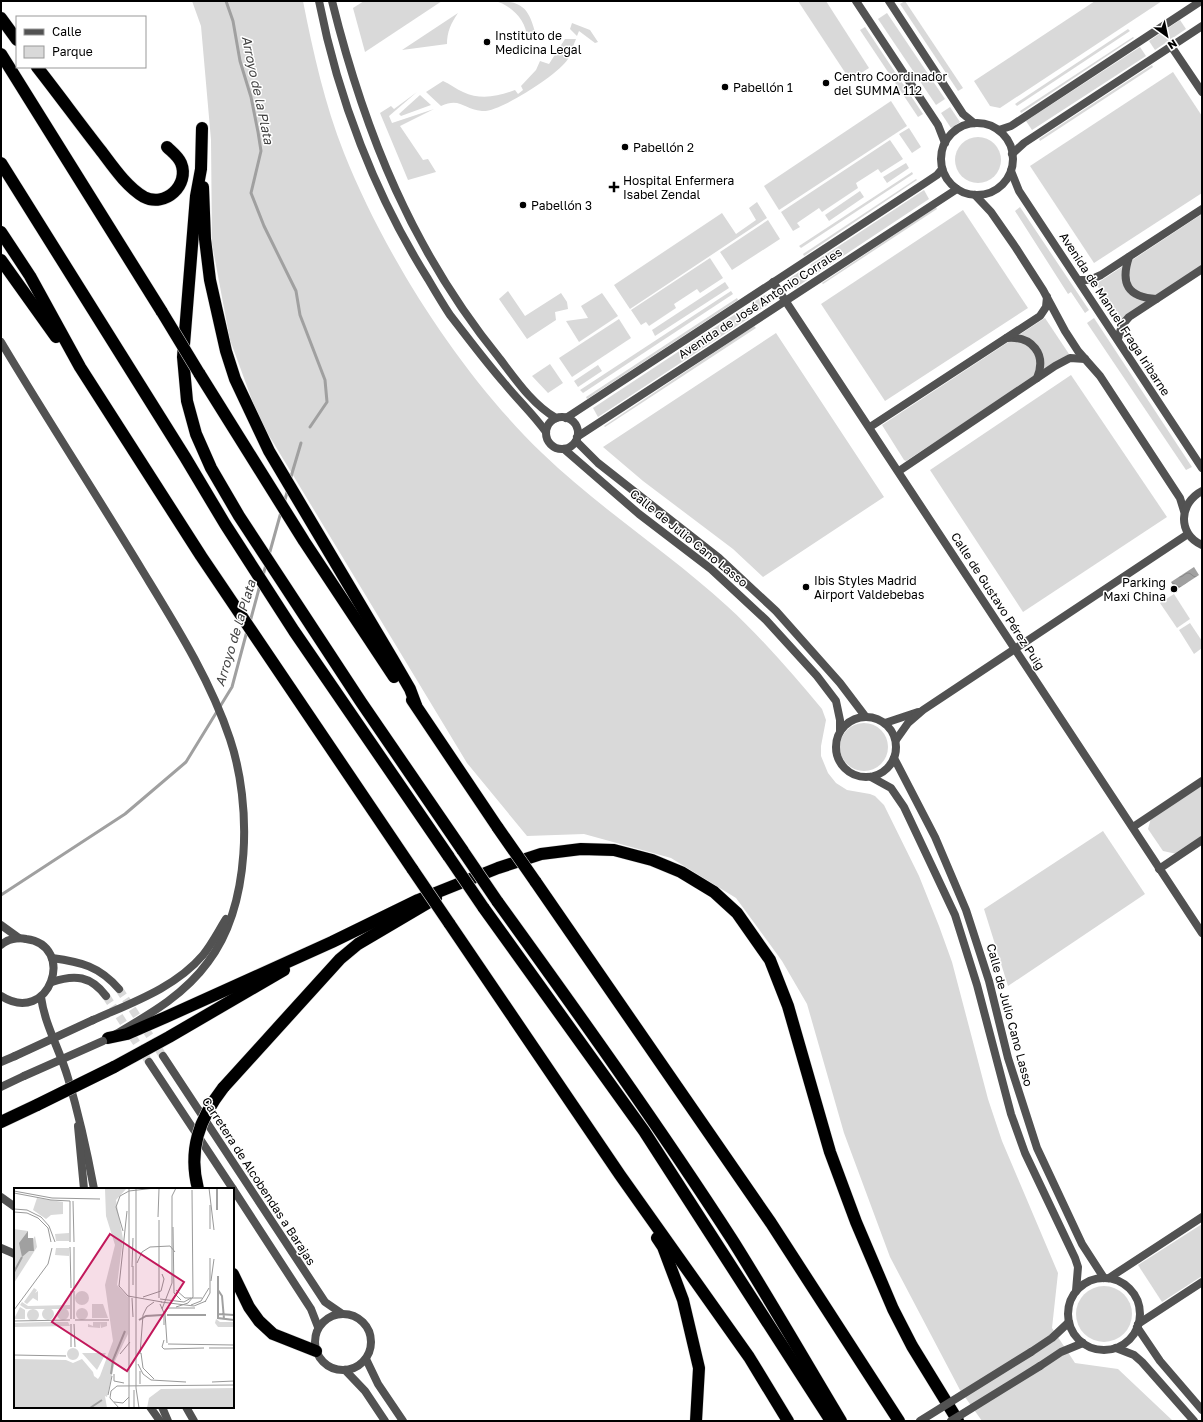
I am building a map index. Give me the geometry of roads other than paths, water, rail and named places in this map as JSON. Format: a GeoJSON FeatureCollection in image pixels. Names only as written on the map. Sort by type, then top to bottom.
{"type":"FeatureCollection","features":[{"type":"Feature","properties":{"kind":"highway"},"geometry":{"type":"LineString","coordinates":[[1,18],[16,39]]}},
{"type":"Feature","properties":{"kind":"highway"},"geometry":{"type":"LineString","coordinates":[[1,54],[304,541],[363,631],[403,689],[416,705],[498,828],[771,1223],[899,1421]]}},
{"type":"Feature","properties":{"kind":"highway"},"geometry":{"type":"LineString","coordinates":[[38,68],[118,172],[136,191],[149,199],[160,200],[167,197],[173,193],[181,182],[183,171],[180,162],[167,147]]}},
{"type":"Feature","properties":{"kind":"highway"},"geometry":{"type":"LineString","coordinates":[[202,128],[201,169],[210,280],[218,318],[235,379],[269,451],[317,529],[406,683],[416,705]]}},
{"type":"Feature","properties":{"kind":"highway"},"geometry":{"type":"LineString","coordinates":[[1,163],[185,457],[225,524],[294,631],[483,907],[644,1131],[831,1421]]}},
{"type":"Feature","properties":{"kind":"highway"},"geometry":{"type":"LineString","coordinates":[[201,169],[196,196],[192,262],[184,336],[184,382],[191,419],[201,446],[221,487],[296,605],[463,851],[579,1015],[709,1205],[780,1316],[841,1421]]}},
{"type":"Feature","properties":{"kind":"highway"},"geometry":{"type":"LineString","coordinates":[[1,232],[30,276],[80,368],[201,556],[620,1175],[749,1358],[788,1421]]}},
{"type":"Feature","properties":{"kind":"highway"},"geometry":{"type":"LineString","coordinates":[[1,260],[36,310],[80,368]]}},
{"type":"Feature","properties":{"kind":"highway"},"geometry":{"type":"LineString","coordinates":[[105,1039],[127,1034],[332,942],[418,900],[498,868],[541,854],[581,849],[614,850],[652,860],[681,872],[714,892],[737,913],[770,960],[788,1006],[830,1152],[856,1222],[893,1309],[912,1346],[958,1421]]}},
{"type":"Feature","properties":{"kind":"highway"},"geometry":{"type":"LineString","coordinates":[[198,1188],[194,1175],[195,1152],[200,1126],[212,1102],[223,1088],[340,959],[358,944],[423,908],[450,888]]}},
{"type":"Feature","properties":{"kind":"highway"},"geometry":{"type":"LineString","coordinates":[[1,1122],[114,1067],[169,1037],[332,942]]}},
{"type":"Feature","properties":{"kind":"highway"},"geometry":{"type":"LineString","coordinates":[[620,1175],[663,1248],[683,1300],[699,1368],[696,1421]]}},
{"type":"Feature","properties":{"kind":"highway"},"geometry":{"type":"LineString","coordinates":[[876,1269],[918,1344],[966,1421]]}},
{"type":"Feature","properties":{"kind":"highway"},"geometry":{"type":"LineString","coordinates":[[234,1276],[249,1307],[259,1321],[273,1334],[316,1351]]}},
{"type":"Feature","properties":{"kind":"street"},"geometry":{"type":"LineString","coordinates":[[318,1],[335,66],[367,159],[395,222],[417,262],[449,313],[481,355],[546,432],[551,446],[564,449],[569,448],[577,439],[577,427],[566,418],[556,418],[538,404],[492,350],[461,307],[429,256],[404,210],[380,154],[350,70],[332,1]]}},
{"type":"Feature","properties":{"kind":"street"},"geometry":{"type":"LineString","coordinates":[[856,1],[938,126],[945,143]]}},
{"type":"Feature","properties":{"kind":"street"},"geometry":{"type":"LineString","coordinates":[[889,1],[963,114],[974,123]]}},
{"type":"Feature","properties":{"kind":"street"},"geometry":{"type":"LineString","coordinates":[[999,130],[1011,126],[1201,1]]}},
{"type":"Feature","properties":{"kind":"street"},"geometry":{"type":"LineString","coordinates":[[1012,154],[1024,143],[1202,26]]}},
{"type":"Feature","properties":{"kind":"street"},"geometry":{"type":"LineString","coordinates":[[1172,46],[1202,92]]}},
{"type":"Feature","properties":{"kind":"street"},"geometry":{"type":"LineString","coordinates":[[974,123],[987,124],[999,130],[1010,144],[1012,154],[1012,171],[1005,182],[996,190],[988,194],[966,194],[957,189],[948,181],[942,169],[941,156],[945,143],[957,129],[974,123]]}},
{"type":"Feature","properties":{"kind":"street","name":"Avenida de José Antonio Corrales"},"geometry":{"type":"LineString","coordinates":[[566,418],[937,175],[942,169]]}},
{"type":"Feature","properties":{"kind":"street","name":"Avenida de Manuel Fraga Iribarne"},"geometry":{"type":"LineString","coordinates":[[1012,171],[1019,191],[1202,468]]}},
{"type":"Feature","properties":{"kind":"street","name":"Avenida de José Antonio Corrales"},"geometry":{"type":"LineString","coordinates":[[577,439],[786,300],[957,189]]}},
{"type":"Feature","properties":{"kind":"street"},"geometry":{"type":"LineString","coordinates":[[975,195],[990,212],[1047,297],[1065,331],[1085,359],[1100,376],[1180,498],[1184,511],[1184,525],[1188,534],[1202,545]]}},
{"type":"Feature","properties":{"kind":"street"},"geometry":{"type":"LineString","coordinates":[[1079,280],[1096,278],[1202,209]]}},
{"type":"Feature","properties":{"kind":"street"},"geometry":{"type":"LineString","coordinates":[[1129,257],[1125,268],[1125,276],[1129,288],[1139,297],[1156,299]]}},
{"type":"Feature","properties":{"kind":"street"},"geometry":{"type":"LineString","coordinates":[[1118,339],[1125,322],[1156,299],[1202,269]]}},
{"type":"Feature","properties":{"kind":"street","name":"Calle de Gustavo Pérez Puig"},"geometry":{"type":"LineString","coordinates":[[773,282],[1016,648],[1202,933]]}},
{"type":"Feature","properties":{"kind":"street"},"geometry":{"type":"LineString","coordinates":[[870,427],[1040,316],[1046,307],[1047,297]]}},
{"type":"Feature","properties":{"kind":"street"},"geometry":{"type":"LineString","coordinates":[[1007,338],[1022,338],[1035,349],[1041,365],[1037,378]]}},
{"type":"Feature","properties":{"kind":"street"},"geometry":{"type":"LineString","coordinates":[[1,342],[165,606],[193,655],[214,697],[230,740],[240,792],[244,834],[244,859],[234,904],[223,937],[209,961],[196,977],[176,997],[105,1039],[1,1087]]}},
{"type":"Feature","properties":{"kind":"street"},"geometry":{"type":"LineString","coordinates":[[899,471],[1066,360],[1078,357],[1085,359]]}},
{"type":"Feature","properties":{"kind":"street"},"geometry":{"type":"LineString","coordinates":[[546,432],[549,424],[556,418]]}},
{"type":"Feature","properties":{"kind":"street","name":"Calle de Julio Cano Lasso"},"geometry":{"type":"LineString","coordinates":[[577,439],[584,451],[719,558],[776,611],[840,683],[865,716]]}},
{"type":"Feature","properties":{"kind":"street","name":"Calle de Julio Cano Lasso"},"geometry":{"type":"LineString","coordinates":[[564,449],[639,514],[711,569],[766,620],[817,676],[836,701],[840,715],[840,731]]}},
{"type":"Feature","properties":{"kind":"street"},"geometry":{"type":"LineString","coordinates":[[1184,511],[1191,498],[1202,491]]}},
{"type":"Feature","properties":{"kind":"street"},"geometry":{"type":"LineString","coordinates":[[896,740],[892,731],[885,723],[876,718],[865,716],[851,721],[840,731],[836,740],[835,750],[838,760],[843,768],[851,774],[861,778],[881,774],[889,767],[894,758],[896,740],[908,723],[922,710],[1188,534]]}},
{"type":"Feature","properties":{"kind":"street"},"geometry":{"type":"LineString","coordinates":[[885,723],[922,710]]}},
{"type":"Feature","properties":{"kind":"street","name":"Calle de Julio Cano Lasso"},"geometry":{"type":"LineString","coordinates":[[894,758],[940,850],[968,916],[989,981],[1008,1058],[1037,1148],[1082,1244],[1107,1278]]}},
{"type":"Feature","properties":{"kind":"street","name":"Calle de Julio Cano Lasso"},"geometry":{"type":"LineString","coordinates":[[871,777],[891,788],[904,807],[955,915],[977,985],[1011,1114],[1025,1153],[1078,1267],[1076,1291]]}},
{"type":"Feature","properties":{"kind":"street"},"geometry":{"type":"LineString","coordinates":[[1133,827],[1202,781]]}},
{"type":"Feature","properties":{"kind":"street"},"geometry":{"type":"LineString","coordinates":[[1160,869],[1202,840]]}},
{"type":"Feature","properties":{"kind":"street"},"geometry":{"type":"LineString","coordinates":[[1,1062],[161,988],[189,969],[203,954],[234,904]]}},
{"type":"Feature","properties":{"kind":"street"},"geometry":{"type":"LineString","coordinates":[[1,925],[19,938]]}},
{"type":"Feature","properties":{"kind":"street"},"geometry":{"type":"LineString","coordinates":[[1,945],[4,942],[19,938],[32,939],[44,947],[52,958],[54,970],[52,982],[48,990],[41,997],[30,1002],[19,1003],[8,1001],[1,996]]}},
{"type":"Feature","properties":{"kind":"street"},"geometry":{"type":"LineString","coordinates":[[52,958],[94,967],[108,976],[119,989]]}},
{"type":"Feature","properties":{"kind":"street"},"geometry":{"type":"LineString","coordinates":[[52,982],[69,976],[87,980],[99,987],[106,996]]}},
{"type":"Feature","properties":{"kind":"street"},"geometry":{"type":"LineString","coordinates":[[41,997],[44,1015],[68,1077],[83,1129],[94,1188]]}},
{"type":"Feature","properties":{"kind":"street","name":"Carretera de Alcobendas a Barajas"},"geometry":{"type":"LineString","coordinates":[[163,1056],[325,1302],[341,1314]]}},
{"type":"Feature","properties":{"kind":"street"},"geometry":{"type":"LineString","coordinates":[[150,1062],[232,1188]]}},
{"type":"Feature","properties":{"kind":"street"},"geometry":{"type":"LineString","coordinates":[[76,1107],[84,1188]]}},
{"type":"Feature","properties":{"kind":"street"},"geometry":{"type":"LineString","coordinates":[[234,1191],[311,1309],[318,1327]]}},
{"type":"Feature","properties":{"kind":"street"},"geometry":{"type":"LineString","coordinates":[[1,1197],[14,1206]]}},
{"type":"Feature","properties":{"kind":"street"},"geometry":{"type":"LineString","coordinates":[[1107,1278],[1121,1282],[1130,1290],[1137,1300],[1140,1312],[1138,1325],[1132,1336],[1125,1343],[1116,1348],[1104,1350],[1083,1343],[1074,1334],[1068,1322],[1070,1301],[1076,1291],[1084,1284],[1094,1280],[1107,1278],[1202,1217]]}},
{"type":"Feature","properties":{"kind":"street"},"geometry":{"type":"LineString","coordinates":[[1,1248],[14,1254]]}},
{"type":"Feature","properties":{"kind":"street"},"geometry":{"type":"LineString","coordinates":[[1138,1325],[1202,1282]]}},
{"type":"Feature","properties":{"kind":"street"},"geometry":{"type":"LineString","coordinates":[[341,1314],[356,1317],[368,1328],[371,1344],[366,1358],[357,1366],[345,1370],[327,1366],[316,1351],[314,1339],[318,1327],[328,1318],[341,1314]]}},
{"type":"Feature","properties":{"kind":"street"},"geometry":{"type":"LineString","coordinates":[[920,1421],[1052,1338],[1068,1322]]}},
{"type":"Feature","properties":{"kind":"street"},"geometry":{"type":"LineString","coordinates":[[1138,1325],[1160,1361],[1202,1410]]}},
{"type":"Feature","properties":{"kind":"street"},"geometry":{"type":"LineString","coordinates":[[951,1421],[1061,1352],[1083,1343]]}},
{"type":"Feature","properties":{"kind":"street"},"geometry":{"type":"LineString","coordinates":[[1116,1348],[1134,1355],[1142,1362],[1194,1421]]}},
{"type":"Feature","properties":{"kind":"street"},"geometry":{"type":"LineString","coordinates":[[366,1358],[378,1384],[403,1421]]}},
{"type":"Feature","properties":{"kind":"street"},"geometry":{"type":"LineString","coordinates":[[345,1370],[365,1391],[385,1421]]}},
{"type":"Feature","properties":{"kind":"street"},"geometry":{"type":"LineString","coordinates":[[151,1408],[160,1421]]}},
{"type":"Feature","properties":{"kind":"street"},"geometry":{"type":"LineString","coordinates":[[162,1408],[168,1421]]}},
{"type":"Feature","properties":{"kind":"street"},"geometry":{"type":"LineString","coordinates":[[187,1408],[194,1421]]}},
{"type":"Feature","properties":{"kind":"water"},"geometry":{"type":"Polygon","coordinates":[[[1194,567],[1199,575],[1176,590],[1171,582],[1194,567]]]}},
{"type":"Feature","properties":{"kind":"waterway","name":"Arroyo de la Plata"},"geometry":{"type":"LineString","coordinates":[[226,1],[233,21],[240,61],[251,97],[261,151],[251,193],[264,226],[296,291],[300,315],[325,380],[327,402],[310,427]]}},
{"type":"Feature","properties":{"kind":"waterway","name":"Arroyo de la Plata"},"geometry":{"type":"LineString","coordinates":[[290,480],[301,443]]}},
{"type":"Feature","properties":{"kind":"waterway","name":"Arroyo de la Plata"},"geometry":{"type":"LineString","coordinates":[[284,503],[288,489]]}},
{"type":"Feature","properties":{"kind":"waterway","name":"Arroyo de la Plata"},"geometry":{"type":"LineString","coordinates":[[269,555],[281,512]]}},
{"type":"Feature","properties":{"kind":"waterway","name":"Arroyo de la Plata"},"geometry":{"type":"LineString","coordinates":[[263,576],[266,564]]}},
{"type":"Feature","properties":{"kind":"waterway","name":"Arroyo de la Plata"},"geometry":{"type":"LineString","coordinates":[[250,622],[260,585]]}},
{"type":"Feature","properties":{"kind":"waterway","name":"Arroyo de la Plata"},"geometry":{"type":"LineString","coordinates":[[1,895],[125,814],[186,762],[232,687],[247,631]]}},
{"type":"Feature","properties":{"kind":"tunnel"},"geometry":{"type":"LineString","coordinates":[[119,989],[163,1056]]}},
{"type":"Feature","properties":{"kind":"tunnel"},"geometry":{"type":"LineString","coordinates":[[106,996],[149,1062]]}},
{"type":"Feature","properties":{"kind":"place","name":"Instituto de Medicina Legal"},"geometry":{"type":"Point","coordinates":[487,42]}},
{"type":"Feature","properties":{"kind":"place","name":"Centro Coordinador del SUMMA 112"},"geometry":{"type":"Point","coordinates":[826,83]}},
{"type":"Feature","properties":{"kind":"place","name":"Pabellón 1"},"geometry":{"type":"Point","coordinates":[725,87]}},
{"type":"Feature","properties":{"kind":"place","name":"Pabellón 2"},"geometry":{"type":"Point","coordinates":[625,147]}},
{"type":"Feature","properties":{"kind":"place","name":"Hospital Enfermera Isabel Zendal"},"geometry":{"type":"Point","coordinates":[614,187]}},
{"type":"Feature","properties":{"kind":"place","name":"Pabellón 3"},"geometry":{"type":"Point","coordinates":[523,205]}},
{"type":"Feature","properties":{"kind":"place","name":"Ibis Styles Madrid Airport Valdebebas"},"geometry":{"type":"Point","coordinates":[806,587]}},
{"type":"Feature","properties":{"kind":"place","name":"Parking Maxi China"},"geometry":{"type":"Point","coordinates":[1174,589]}}]}
